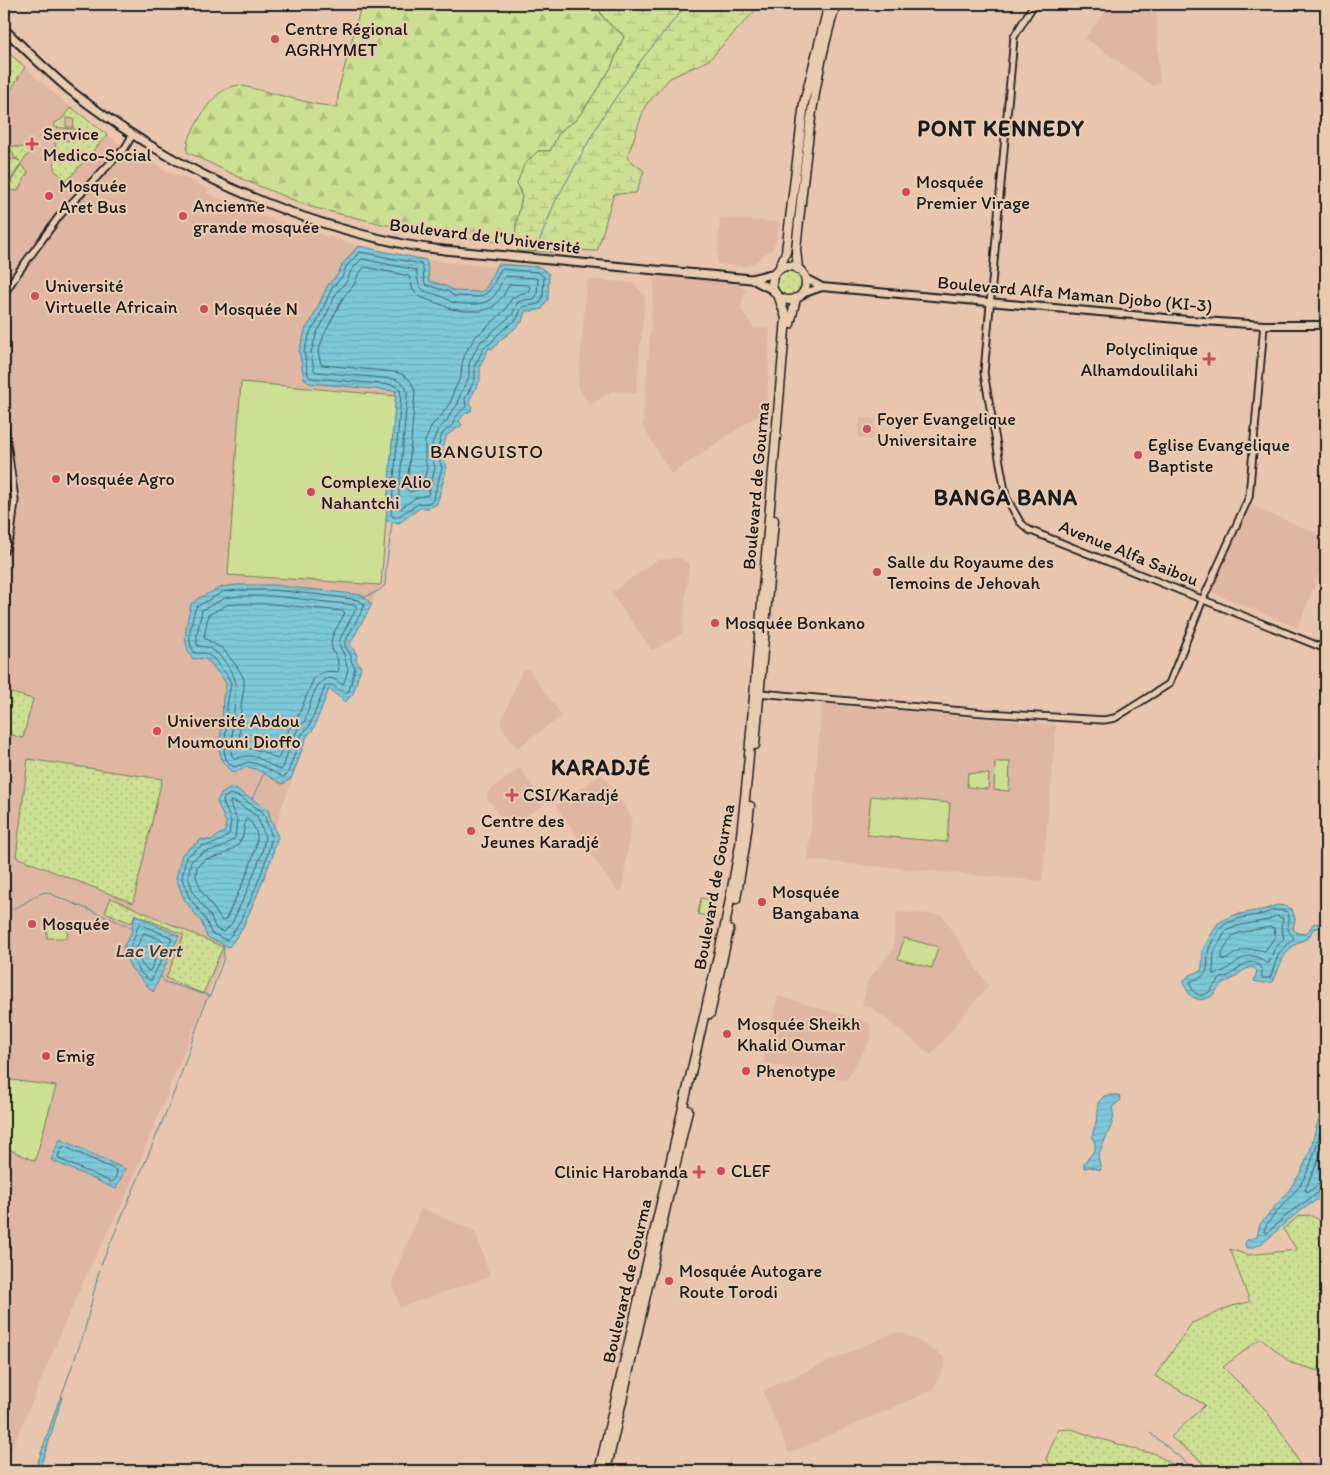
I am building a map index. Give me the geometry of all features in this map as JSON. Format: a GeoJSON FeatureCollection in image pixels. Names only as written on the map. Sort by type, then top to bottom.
{"type":"FeatureCollection","features":[{"type":"Feature","properties":{"kind":"highway"},"geometry":{"type":"LineString","coordinates":[[829,4],[804,103],[786,252],[772,278],[773,290],[779,297],[787,300],[799,296],[806,284],[805,278],[798,269],[796,249],[811,121],[820,63],[836,4]]}},
{"type":"Feature","properties":{"kind":"highway"},"geometry":{"type":"LineString","coordinates":[[777,271],[789,266],[798,269]]}},
{"type":"Feature","properties":{"kind":"highway","name":"Boulevard de Gourma"},"geometry":{"type":"LineString","coordinates":[[606,1471],[716,980],[740,845],[757,693],[790,320],[799,296]]}},
{"type":"Feature","properties":{"kind":"highway","name":"Boulevard de Gourma"},"geometry":{"type":"LineString","coordinates":[[757,693],[786,318],[779,297]]}},
{"type":"Feature","properties":{"kind":"highway","name":"Boulevard de Gourma"},"geometry":{"type":"LineString","coordinates":[[599,1471],[716,980]]}},
{"type":"Feature","properties":{"kind":"main road","name":"Boulevard de l'Université"},"geometry":{"type":"LineString","coordinates":[[4,29],[69,89],[133,134],[176,160],[226,186],[273,206],[357,233],[399,244],[544,260],[751,279],[773,290]]}},
{"type":"Feature","properties":{"kind":"main road","name":"Boulevard de l'Université"},"geometry":{"type":"LineString","coordinates":[[751,279],[777,271]]}},
{"type":"Feature","properties":{"kind":"main road","name":"Boulevard Alfa Maman Djobo (KI-3)"},"geometry":{"type":"LineString","coordinates":[[805,278],[822,287],[1178,319],[1264,325],[1326,325]]}},
{"type":"Feature","properties":{"kind":"main road","name":"Boulevard Alfa Maman Djobo (KI-3)"},"geometry":{"type":"LineString","coordinates":[[799,296],[822,287]]}},
{"type":"Feature","properties":{"kind":"street","name":"Avenue Alfa Saibou"},"geometry":{"type":"LineString","coordinates":[[1034,4],[1014,37],[984,373],[1006,497],[1020,522],[1029,530],[1326,649]]}},
{"type":"Feature","properties":{"kind":"street"},"geometry":{"type":"LineString","coordinates":[[4,294],[16,274],[60,215],[125,148],[133,134]]}},
{"type":"Feature","properties":{"kind":"street"},"geometry":{"type":"LineString","coordinates":[[757,693],[985,713],[1109,719],[1115,718],[1169,684],[1203,599],[1249,497],[1264,325]]}},
{"type":"Feature","properties":{"kind":"street"},"geometry":{"type":"LineString","coordinates":[[4,421],[15,500],[11,534],[4,552]]}},
{"type":"Feature","properties":{"kind":"shaded area"},"geometry":{"type":"Polygon","coordinates":[[[1111,4],[1155,4],[1159,83],[1153,86],[1085,38],[1111,4]]]}},
{"type":"Feature","properties":{"kind":"shaded area","name":"Université Abdou Moumouni Dioffo"},"geometry":{"type":"Polygon","coordinates":[[[25,67],[63,101],[125,148],[176,176],[177,174],[209,189],[207,193],[257,215],[366,248],[426,260],[505,268],[386,517],[381,585],[339,656],[282,806],[271,845],[227,946],[124,1200],[87,1273],[4,1464],[4,101],[25,67]]]}},
{"type":"Feature","properties":{"kind":"shaded area"},"geometry":{"type":"Polygon","coordinates":[[[720,218],[779,222],[777,238],[772,249],[753,263],[744,266],[717,264],[720,218]]]}},
{"type":"Feature","properties":{"kind":"shaded area"},"geometry":{"type":"Polygon","coordinates":[[[655,275],[735,282],[746,289],[740,309],[754,328],[770,328],[767,409],[671,474],[643,426],[655,275]]]}},
{"type":"Feature","properties":{"kind":"shaded area"},"geometry":{"type":"Polygon","coordinates":[[[587,279],[633,283],[645,296],[636,393],[612,391],[590,405],[578,387],[587,279]]]}},
{"type":"Feature","properties":{"kind":"shaded area","name":"Foyer Evangelique Universitaire"},"geometry":{"type":"Polygon","coordinates":[[[860,418],[875,419],[873,439],[858,438],[860,418]]]}},
{"type":"Feature","properties":{"kind":"shaded area"},"geometry":{"type":"Polygon","coordinates":[[[1250,505],[1326,537],[1326,554],[1298,628],[1211,592],[1250,505]]]}},
{"type":"Feature","properties":{"kind":"shaded area"},"geometry":{"type":"Polygon","coordinates":[[[678,558],[689,563],[682,634],[652,650],[611,593],[657,560],[678,558]]]}},
{"type":"Feature","properties":{"kind":"shaded area"},"geometry":{"type":"Polygon","coordinates":[[[528,669],[562,716],[517,748],[500,724],[522,671],[528,669]]]}},
{"type":"Feature","properties":{"kind":"shaded area"},"geometry":{"type":"Polygon","coordinates":[[[822,704],[1056,725],[1042,881],[808,860],[822,704]]]}},
{"type":"Feature","properties":{"kind":"shaded area","name":"CSI/Karadjé"},"geometry":{"type":"Polygon","coordinates":[[[520,768],[544,804],[509,828],[487,798],[488,792],[520,768]]]}},
{"type":"Feature","properties":{"kind":"shaded area"},"geometry":{"type":"Polygon","coordinates":[[[602,774],[632,818],[622,891],[617,891],[556,806],[602,774]]]}},
{"type":"Feature","properties":{"kind":"shaded area"},"geometry":{"type":"Polygon","coordinates":[[[897,912],[942,915],[988,986],[931,1055],[871,1007],[862,1005],[868,980],[893,949],[897,912]]]}},
{"type":"Feature","properties":{"kind":"shaded area"},"geometry":{"type":"Polygon","coordinates":[[[778,996],[869,1023],[872,1036],[846,1081],[763,1062],[778,996]]]}},
{"type":"Feature","properties":{"kind":"shaded area"},"geometry":{"type":"Polygon","coordinates":[[[421,1208],[475,1231],[489,1274],[488,1277],[400,1307],[392,1282],[421,1208]]]}},
{"type":"Feature","properties":{"kind":"shaded area"},"geometry":{"type":"Polygon","coordinates":[[[894,1333],[904,1333],[943,1356],[945,1365],[933,1390],[789,1453],[764,1390],[894,1333]]]}},
{"type":"Feature","properties":{"kind":"green space"},"geometry":{"type":"Polygon","coordinates":[[[363,4],[600,4],[603,18],[624,36],[611,68],[585,108],[575,121],[565,127],[558,135],[550,151],[538,151],[518,187],[522,197],[516,225],[515,244],[408,230],[311,207],[249,182],[187,152],[189,143],[187,142],[201,115],[213,99],[221,92],[239,85],[315,104],[337,107],[339,88],[363,4]]]}},
{"type":"Feature","properties":{"kind":"green space"},"geometry":{"type":"Polygon","coordinates":[[[600,4],[761,4],[709,60],[670,78],[645,106],[627,158],[644,171],[636,193],[614,194],[597,251],[573,250],[573,253],[518,251],[515,244],[516,225],[522,197],[517,183],[524,165],[538,151],[550,151],[558,135],[565,127],[575,121],[611,68],[624,36],[604,18],[601,13],[600,4]]]}},
{"type":"Feature","properties":{"kind":"green space"},"geometry":{"type":"Polygon","coordinates":[[[4,49],[25,67],[4,101],[4,49]]]}},
{"type":"Feature","properties":{"kind":"green space"},"geometry":{"type":"Polygon","coordinates":[[[71,107],[107,135],[67,181],[54,170],[56,138],[68,141],[70,138],[76,138],[77,130],[73,129],[74,119],[66,118],[66,127],[72,127],[72,129],[54,127],[55,123],[62,119],[71,107]]]}},
{"type":"Feature","properties":{"kind":"green space"},"geometry":{"type":"Polygon","coordinates":[[[10,146],[28,148],[30,152],[4,190],[4,161],[15,159],[20,161],[14,157],[10,146]]]}},
{"type":"Feature","properties":{"kind":"green space"},"geometry":{"type":"Polygon","coordinates":[[[21,165],[28,172],[18,191],[6,190],[21,165]]]}},
{"type":"Feature","properties":{"kind":"green space"},"geometry":{"type":"Polygon","coordinates":[[[789,270],[798,274],[802,283],[798,292],[789,296],[780,292],[776,283],[780,274],[789,270]]]}},
{"type":"Feature","properties":{"kind":"green space","name":"Complexe Alio Nahantchi"},"geometry":{"type":"Polygon","coordinates":[[[241,382],[396,396],[381,585],[228,575],[241,382]]]}},
{"type":"Feature","properties":{"kind":"green space"},"geometry":{"type":"Polygon","coordinates":[[[6,456],[10,511],[4,544],[4,457],[6,456]]]}},
{"type":"Feature","properties":{"kind":"green space"},"geometry":{"type":"Polygon","coordinates":[[[4,691],[33,699],[23,738],[4,733],[4,691]]]}},
{"type":"Feature","properties":{"kind":"green space"},"geometry":{"type":"Polygon","coordinates":[[[28,759],[162,779],[133,903],[16,857],[28,759]]]}},
{"type":"Feature","properties":{"kind":"green space"},"geometry":{"type":"Polygon","coordinates":[[[995,762],[1010,762],[1009,791],[994,790],[995,762]]]}},
{"type":"Feature","properties":{"kind":"green space"},"geometry":{"type":"Polygon","coordinates":[[[968,773],[989,774],[988,789],[967,787],[968,773]]]}},
{"type":"Feature","properties":{"kind":"green space"},"geometry":{"type":"Polygon","coordinates":[[[871,796],[950,803],[947,842],[867,835],[871,796]]]}},
{"type":"Feature","properties":{"kind":"green space"},"geometry":{"type":"Polygon","coordinates":[[[111,898],[223,947],[203,994],[166,978],[184,935],[135,914],[131,923],[105,912],[111,898]]]}},
{"type":"Feature","properties":{"kind":"green space"},"geometry":{"type":"Polygon","coordinates":[[[701,898],[714,901],[710,917],[698,914],[701,898]]]}},
{"type":"Feature","properties":{"kind":"green space"},"geometry":{"type":"Polygon","coordinates":[[[47,924],[68,925],[67,938],[47,938],[47,924]]]}},
{"type":"Feature","properties":{"kind":"green space"},"geometry":{"type":"Polygon","coordinates":[[[904,938],[938,947],[932,968],[898,959],[904,938]]]}},
{"type":"Feature","properties":{"kind":"green space"},"geometry":{"type":"Polygon","coordinates":[[[4,1079],[56,1086],[35,1161],[4,1147],[4,1079]]]}},
{"type":"Feature","properties":{"kind":"green space"},"geometry":{"type":"Polygon","coordinates":[[[1309,1215],[1326,1223],[1326,1373],[1291,1363],[1261,1338],[1223,1367],[1264,1408],[1290,1444],[1301,1468],[1300,1471],[1210,1471],[1199,1459],[1171,1437],[1205,1405],[1155,1376],[1192,1323],[1232,1306],[1250,1302],[1230,1249],[1247,1255],[1297,1250],[1283,1229],[1299,1216],[1309,1215]]]}},
{"type":"Feature","properties":{"kind":"green space"},"geometry":{"type":"Polygon","coordinates":[[[1072,1429],[1153,1453],[1184,1471],[1065,1471],[1052,1466],[1046,1459],[1058,1430],[1072,1429]]]}},
{"type":"Feature","properties":{"kind":"water"},"geometry":{"type":"Polygon","coordinates":[[[358,246],[426,260],[429,281],[455,291],[483,291],[488,285],[497,264],[540,267],[549,274],[548,299],[542,309],[525,311],[522,322],[502,338],[493,349],[489,348],[480,366],[480,380],[469,401],[472,407],[471,411],[464,414],[459,421],[462,425],[447,435],[443,447],[443,455],[447,467],[437,504],[429,508],[420,508],[399,523],[386,521],[396,391],[309,383],[304,378],[299,351],[306,328],[328,285],[358,246]]]}},
{"type":"Feature","properties":{"kind":"water"},"geometry":{"type":"Polygon","coordinates":[[[273,585],[362,595],[372,604],[350,644],[357,655],[356,660],[361,667],[353,694],[345,702],[329,689],[313,730],[307,736],[291,779],[282,784],[256,769],[247,767],[234,773],[223,762],[220,745],[223,697],[226,685],[208,661],[193,659],[187,646],[186,625],[191,604],[222,587],[273,585]]]}},
{"type":"Feature","properties":{"kind":"water"},"geometry":{"type":"Polygon","coordinates":[[[232,787],[268,809],[278,837],[273,855],[242,929],[229,947],[207,937],[202,923],[184,899],[176,878],[182,854],[202,839],[210,840],[225,832],[226,822],[217,802],[220,795],[232,787]]]}},
{"type":"Feature","properties":{"kind":"water"},"geometry":{"type":"Polygon","coordinates":[[[1277,905],[1292,909],[1295,919],[1293,929],[1298,933],[1306,934],[1314,923],[1326,925],[1326,928],[1313,929],[1309,937],[1293,946],[1284,956],[1273,982],[1254,981],[1257,971],[1253,967],[1244,970],[1222,984],[1210,997],[1198,999],[1191,996],[1186,989],[1184,980],[1190,975],[1201,971],[1203,949],[1218,923],[1234,915],[1277,905]]]}},
{"type":"Feature","properties":{"kind":"water","name":"Lac Vert"},"geometry":{"type":"Polygon","coordinates":[[[135,915],[179,936],[153,992],[130,967],[123,948],[131,933],[135,915]]]}},
{"type":"Feature","properties":{"kind":"water"},"geometry":{"type":"Polygon","coordinates":[[[1119,1095],[1121,1100],[1112,1107],[1114,1117],[1098,1156],[1101,1170],[1090,1167],[1084,1168],[1084,1163],[1095,1150],[1095,1143],[1092,1137],[1098,1114],[1098,1103],[1104,1096],[1119,1095]]]}},
{"type":"Feature","properties":{"kind":"water"},"geometry":{"type":"Polygon","coordinates":[[[1326,1102],[1326,1193],[1289,1220],[1265,1241],[1252,1248],[1246,1248],[1245,1243],[1247,1240],[1257,1237],[1260,1224],[1287,1193],[1301,1172],[1326,1102]]]}},
{"type":"Feature","properties":{"kind":"water"},"geometry":{"type":"Polygon","coordinates":[[[60,1139],[125,1169],[116,1189],[51,1160],[60,1139]]]}},
{"type":"Feature","properties":{"kind":"water"},"geometry":{"type":"Polygon","coordinates":[[[62,1397],[39,1471],[35,1471],[59,1400],[62,1397]]]}},
{"type":"Feature","properties":{"kind":"waterway"},"geometry":{"type":"LineString","coordinates":[[535,252],[555,202],[603,116],[642,59],[687,4]]}},
{"type":"Feature","properties":{"kind":"waterway"},"geometry":{"type":"LineString","coordinates":[[363,598],[380,590],[385,585],[392,523]]}},
{"type":"Feature","properties":{"kind":"waterway"},"geometry":{"type":"LineString","coordinates":[[252,799],[264,773]]}},
{"type":"Feature","properties":{"kind":"waterway"},"geometry":{"type":"LineString","coordinates":[[4,910],[21,906],[35,896],[46,892],[133,928]]}},
{"type":"Feature","properties":{"kind":"waterway"},"geometry":{"type":"LineString","coordinates":[[101,1265],[179,1080],[206,1000],[210,996],[224,958],[223,944]]}},
{"type":"Feature","properties":{"kind":"waterway"},"geometry":{"type":"LineString","coordinates":[[160,975],[165,982],[210,996]]}},
{"type":"Feature","properties":{"kind":"waterway"},"geometry":{"type":"LineString","coordinates":[[61,1397],[84,1333],[99,1271]]}},
{"type":"Feature","properties":{"kind":"waterway"},"geometry":{"type":"LineString","coordinates":[[1150,1433],[1197,1471]]}},
{"type":"Feature","properties":{"kind":"place","name":"Centre Régional AGRHYMET"},"geometry":{"type":"Point","coordinates":[275,39]}},
{"type":"Feature","properties":{"kind":"place","name":"Service Medico-Social"},"geometry":{"type":"Point","coordinates":[32,144]}},
{"type":"Feature","properties":{"kind":"place","name":"Mosquée Premier Virage"},"geometry":{"type":"Point","coordinates":[906,192]}},
{"type":"Feature","properties":{"kind":"place","name":"Mosquée Aret Bus"},"geometry":{"type":"Point","coordinates":[49,196]}},
{"type":"Feature","properties":{"kind":"place","name":"Ancienne grande mosquée"},"geometry":{"type":"Point","coordinates":[183,216]}},
{"type":"Feature","properties":{"kind":"place","name":"Université Virtuelle Africain"},"geometry":{"type":"Point","coordinates":[35,296]}},
{"type":"Feature","properties":{"kind":"place","name":"Mosquée N"},"geometry":{"type":"Point","coordinates":[204,309]}},
{"type":"Feature","properties":{"kind":"place","name":"Polyclinique Alhamdoulilahi"},"geometry":{"type":"Point","coordinates":[1209,359]}},
{"type":"Feature","properties":{"kind":"place","name":"Foyer Evangelique Universitaire"},"geometry":{"type":"Point","coordinates":[867,429]}},
{"type":"Feature","properties":{"kind":"place","name":"Eglise Evangelique Baptiste"},"geometry":{"type":"Point","coordinates":[1138,455]}},
{"type":"Feature","properties":{"kind":"place","name":"Mosquée Agro"},"geometry":{"type":"Point","coordinates":[56,479]}},
{"type":"Feature","properties":{"kind":"place","name":"Complexe Alio Nahantchi"},"geometry":{"type":"Point","coordinates":[311,492]}},
{"type":"Feature","properties":{"kind":"place","name":"Salle du Royaume des Temoins de Jehovah"},"geometry":{"type":"Point","coordinates":[877,572]}},
{"type":"Feature","properties":{"kind":"place","name":"Mosquée Bonkano"},"geometry":{"type":"Point","coordinates":[715,623]}},
{"type":"Feature","properties":{"kind":"place","name":"Université Abdou Moumouni Dioffo"},"geometry":{"type":"Point","coordinates":[157,731]}},
{"type":"Feature","properties":{"kind":"place","name":"CSI/Karadjé"},"geometry":{"type":"Point","coordinates":[512,795]}},
{"type":"Feature","properties":{"kind":"place","name":"Centre des Jeunes Karadjé"},"geometry":{"type":"Point","coordinates":[471,831]}},
{"type":"Feature","properties":{"kind":"place","name":"Mosquée Bangabana"},"geometry":{"type":"Point","coordinates":[762,902]}},
{"type":"Feature","properties":{"kind":"place","name":"Mosquée"},"geometry":{"type":"Point","coordinates":[32,924]}},
{"type":"Feature","properties":{"kind":"place","name":"Mosquée Sheikh Khalid Oumar"},"geometry":{"type":"Point","coordinates":[727,1034]}},
{"type":"Feature","properties":{"kind":"place","name":"Emig"},"geometry":{"type":"Point","coordinates":[46,1056]}},
{"type":"Feature","properties":{"kind":"place","name":"Phenotype"},"geometry":{"type":"Point","coordinates":[746,1071]}},
{"type":"Feature","properties":{"kind":"place","name":"CLEF"},"geometry":{"type":"Point","coordinates":[721,1171]}},
{"type":"Feature","properties":{"kind":"place","name":"Clinic Harobanda"},"geometry":{"type":"Point","coordinates":[699,1172]}},
{"type":"Feature","properties":{"kind":"place","name":"Mosquée Autogare Route Torodi"},"geometry":{"type":"Point","coordinates":[669,1281]}},
{"type":"Feature","properties":{"kind":"district","name":"PONT KENNEDY"},"geometry":{"type":"Point","coordinates":[1001,128]}},
{"type":"Feature","properties":{"kind":"district","name":"BANGUISTO"},"geometry":{"type":"Point","coordinates":[487,451]}},
{"type":"Feature","properties":{"kind":"district","name":"BANGA BANA"},"geometry":{"type":"Point","coordinates":[1006,497]}},
{"type":"Feature","properties":{"kind":"district","name":"KARADJÉ"},"geometry":{"type":"Point","coordinates":[601,767]}}]}
